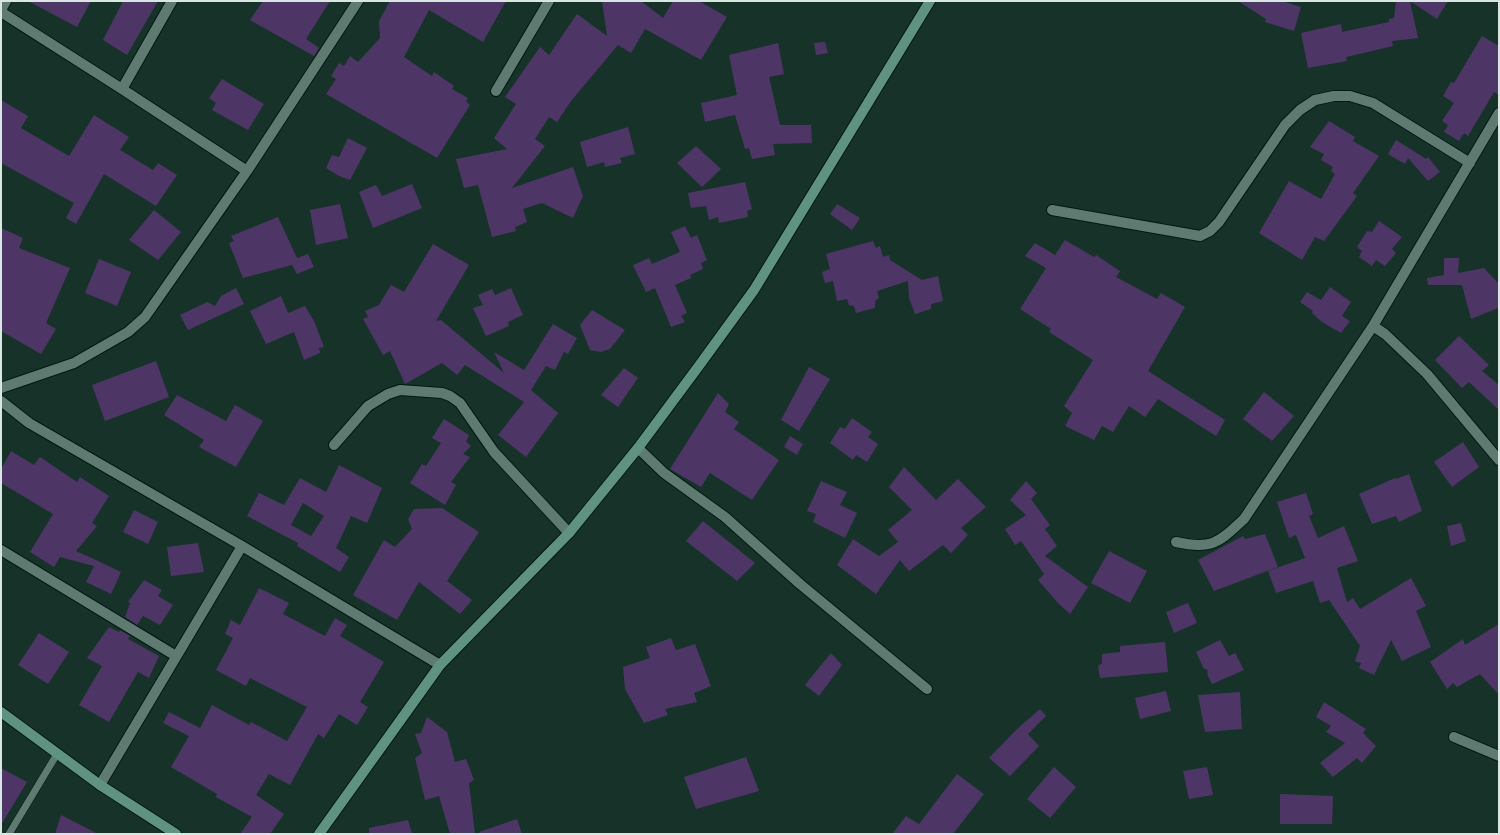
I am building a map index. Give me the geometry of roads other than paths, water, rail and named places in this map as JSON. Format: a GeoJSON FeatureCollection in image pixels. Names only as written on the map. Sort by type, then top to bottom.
{"type":"FeatureCollection","features":[{"type":"Feature","properties":{"kind":"street"},"geometry":{"type":"LineString","coordinates":[[6,1],[1,11],[247,171]]}},
{"type":"Feature","properties":{"kind":"street"},"geometry":{"type":"LineString","coordinates":[[122,89],[172,1]]}},
{"type":"Feature","properties":{"kind":"street"},"geometry":{"type":"LineString","coordinates":[[1,388],[74,363],[128,332],[145,317],[247,171],[358,1]]}},
{"type":"Feature","properties":{"kind":"street"},"geometry":{"type":"LineString","coordinates":[[496,91],[549,1]]}},
{"type":"Feature","properties":{"kind":"street"},"geometry":{"type":"LineString","coordinates":[[319,834],[440,665],[569,533],[638,448],[754,290],[930,1]]}},
{"type":"Feature","properties":{"kind":"street"},"geometry":{"type":"LineString","coordinates":[[1052,210],[1200,236],[1210,232],[1219,222],[1285,125],[1300,110],[1315,100],[1334,96],[1350,96],[1374,103],[1470,163]]}},
{"type":"Feature","properties":{"kind":"street"},"geometry":{"type":"LineString","coordinates":[[1176,542],[1193,546],[1204,546],[1218,541],[1244,519],[1372,326],[1499,113]]}},
{"type":"Feature","properties":{"kind":"street"},"geometry":{"type":"LineString","coordinates":[[1372,326],[1390,338],[1427,374],[1499,460]]}},
{"type":"Feature","properties":{"kind":"street"},"geometry":{"type":"LineString","coordinates":[[334,445],[368,406],[388,394],[400,390],[442,393],[450,396],[460,403],[494,452],[569,533]]}},
{"type":"Feature","properties":{"kind":"street"},"geometry":{"type":"LineString","coordinates":[[1,401],[29,423],[242,546],[440,665]]}},
{"type":"Feature","properties":{"kind":"street"},"geometry":{"type":"LineString","coordinates":[[638,448],[664,473],[725,517],[800,584],[927,689]]}},
{"type":"Feature","properties":{"kind":"street"},"geometry":{"type":"LineString","coordinates":[[100,785],[242,546]]}},
{"type":"Feature","properties":{"kind":"street"},"geometry":{"type":"LineString","coordinates":[[1,550],[176,656]]}},
{"type":"Feature","properties":{"kind":"street"},"geometry":{"type":"LineString","coordinates":[[1,712],[100,785],[176,834]]}},
{"type":"Feature","properties":{"kind":"street"},"geometry":{"type":"LineString","coordinates":[[1454,736],[1499,756]]}},
{"type":"Feature","properties":{"kind":"lane"},"geometry":{"type":"LineString","coordinates":[[9,834],[57,754]]}}]}
